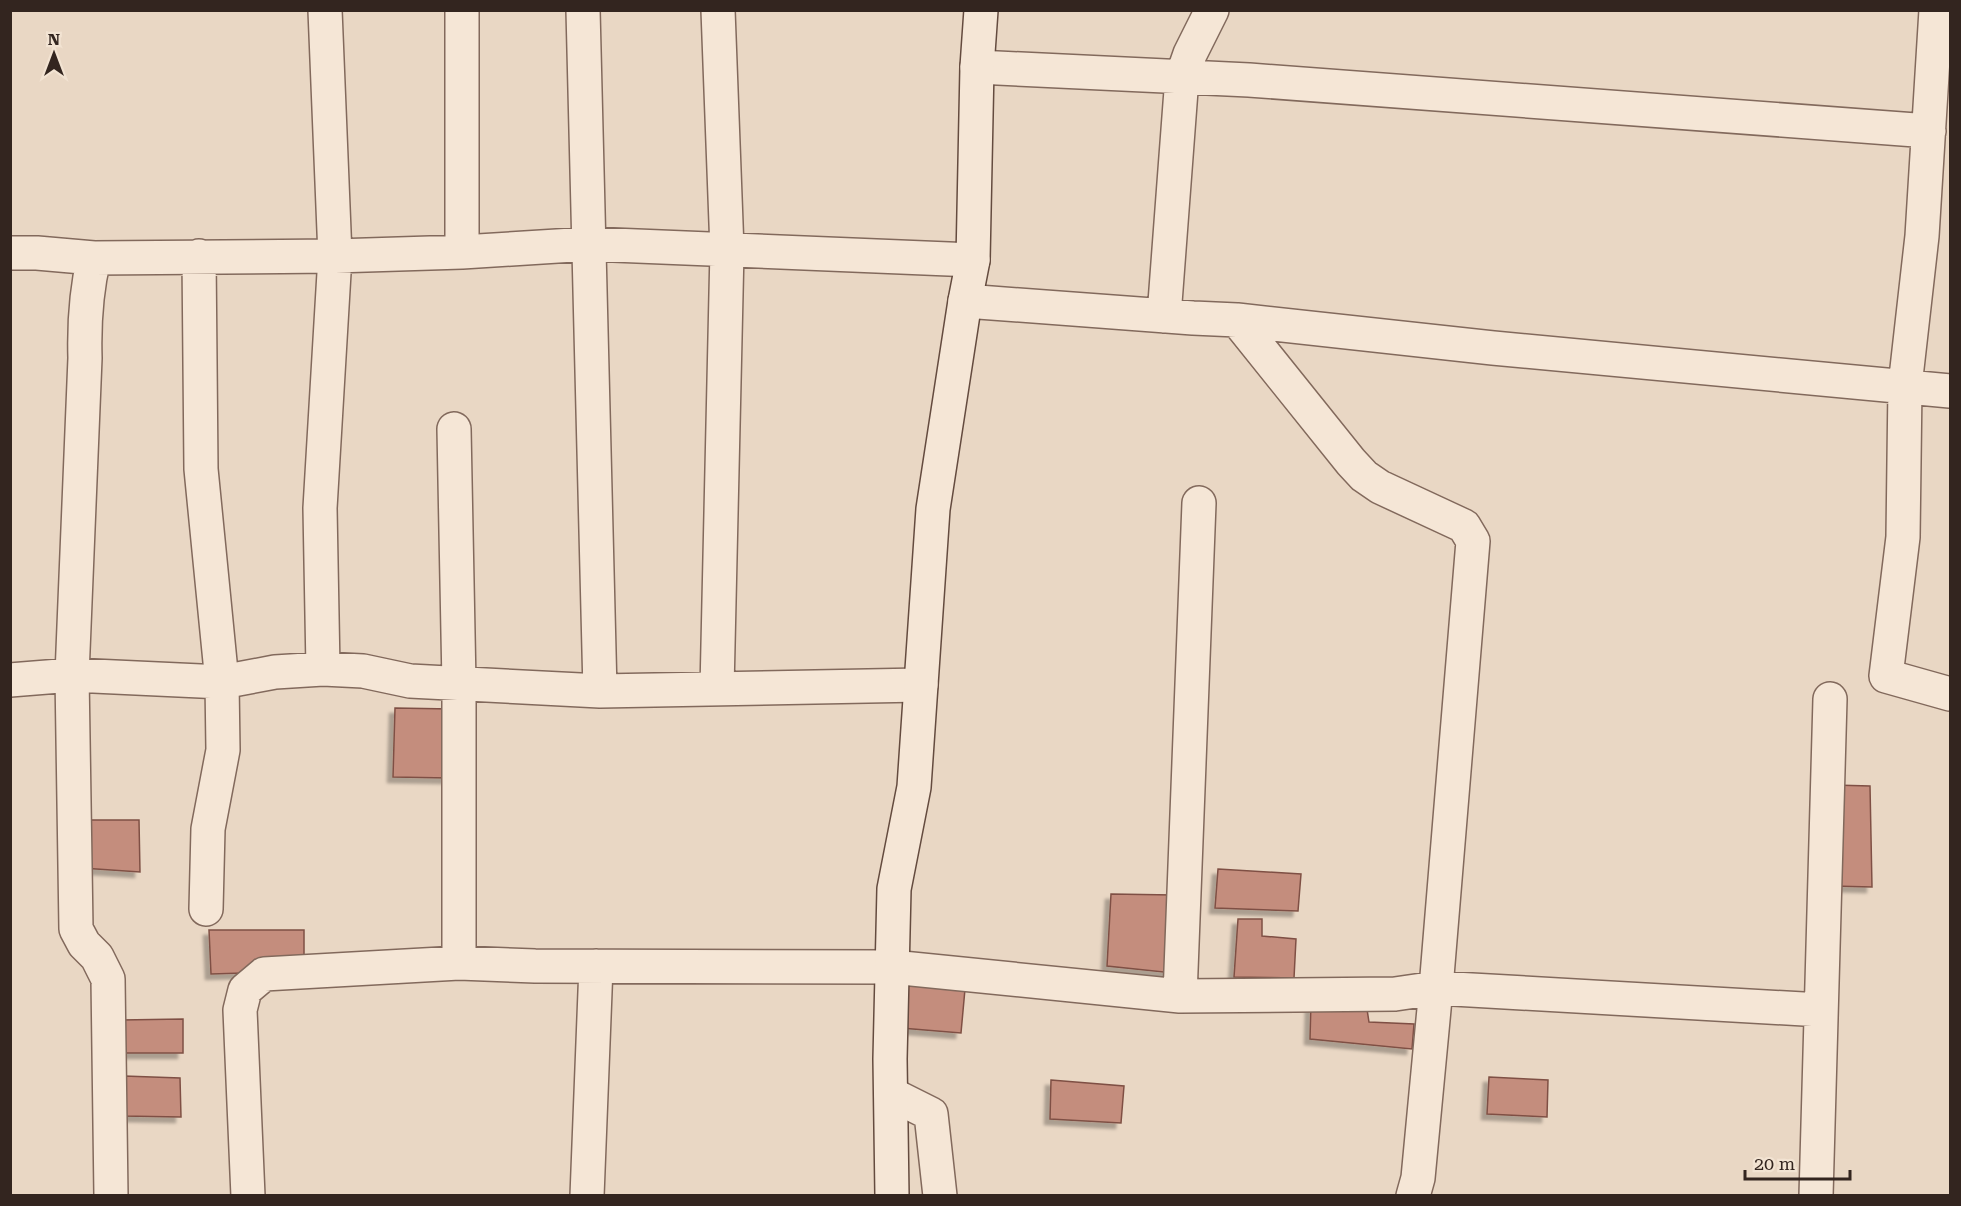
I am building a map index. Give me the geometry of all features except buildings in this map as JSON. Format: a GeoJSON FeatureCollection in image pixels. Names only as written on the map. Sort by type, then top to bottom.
{"type":"FeatureCollection","features":[{"type":"Feature","properties":{"kind":"street"},"geometry":{"type":"LineString","coordinates":[[323,669],[320,508],[335,256],[325,10]]}},
{"type":"Feature","properties":{"kind":"street"},"geometry":{"type":"LineString","coordinates":[[462,10],[462,252]]}},
{"type":"Feature","properties":{"kind":"street"},"geometry":{"type":"LineString","coordinates":[[583,10],[600,691]]}},
{"type":"Feature","properties":{"kind":"street"},"geometry":{"type":"LineString","coordinates":[[717,689],[727,250],[718,10]]}},
{"type":"Feature","properties":{"kind":"street"},"geometry":{"type":"LineString","coordinates":[[892,1196],[894,889],[914,787],[933,509],[965,301],[974,260],[977,67],[981,10]]}},
{"type":"Feature","properties":{"kind":"street"},"geometry":{"type":"LineString","coordinates":[[1164,316],[1182,77],[1190,54],[1212,10]]}},
{"type":"Feature","properties":{"kind":"street"},"geometry":{"type":"LineString","coordinates":[[1936,10],[1922,236],[1905,386],[1903,537],[1886,676],[1950,694]]}},
{"type":"Feature","properties":{"kind":"street"},"geometry":{"type":"LineString","coordinates":[[977,67],[1182,77],[1929,131]]}},
{"type":"Feature","properties":{"kind":"street"},"geometry":{"type":"LineString","coordinates":[[10,253],[94,258],[335,256],[462,252],[589,244],[974,260]]}},
{"type":"Feature","properties":{"kind":"street"},"geometry":{"type":"LineString","coordinates":[[200,256],[201,469],[222,682],[223,750],[208,829],[206,909]]}},
{"type":"Feature","properties":{"kind":"street"},"geometry":{"type":"LineString","coordinates":[[94,258],[88,283],[84,321],[83,404],[72,675],[76,929],[84,945],[96,957],[108,979],[111,1196]]}},
{"type":"Feature","properties":{"kind":"street"},"geometry":{"type":"LineString","coordinates":[[965,301],[1237,320],[1493,348],[1950,391]]}},
{"type":"Feature","properties":{"kind":"street"},"geometry":{"type":"LineString","coordinates":[[1237,320],[1350,462],[1364,476],[1380,487],[1464,526],[1473,541],[1436,988],[1418,1178],[1413,1196]]}},
{"type":"Feature","properties":{"kind":"street"},"geometry":{"type":"LineString","coordinates":[[454,429],[459,684],[459,963]]}},
{"type":"Feature","properties":{"kind":"street"},"geometry":{"type":"LineString","coordinates":[[1180,996],[1199,503]]}},
{"type":"Feature","properties":{"kind":"street"},"geometry":{"type":"LineString","coordinates":[[10,681],[72,675],[222,682],[275,672],[323,669],[363,671],[410,681],[600,691],[921,685]]}},
{"type":"Feature","properties":{"kind":"street"},"geometry":{"type":"LineString","coordinates":[[1816,1196],[1830,699]]}},
{"type":"Feature","properties":{"kind":"street"},"geometry":{"type":"LineString","coordinates":[[248,1196],[240,1010],[245,990],[264,974],[459,963],[535,966],[892,967],[1180,996],[1395,994],[1436,988],[1821,1010]]}},
{"type":"Feature","properties":{"kind":"street"},"geometry":{"type":"LineString","coordinates":[[587,1196],[596,966]]}},
{"type":"Feature","properties":{"kind":"street"},"geometry":{"type":"LineString","coordinates":[[891,1094],[931,1114],[940,1196]]}}]}
